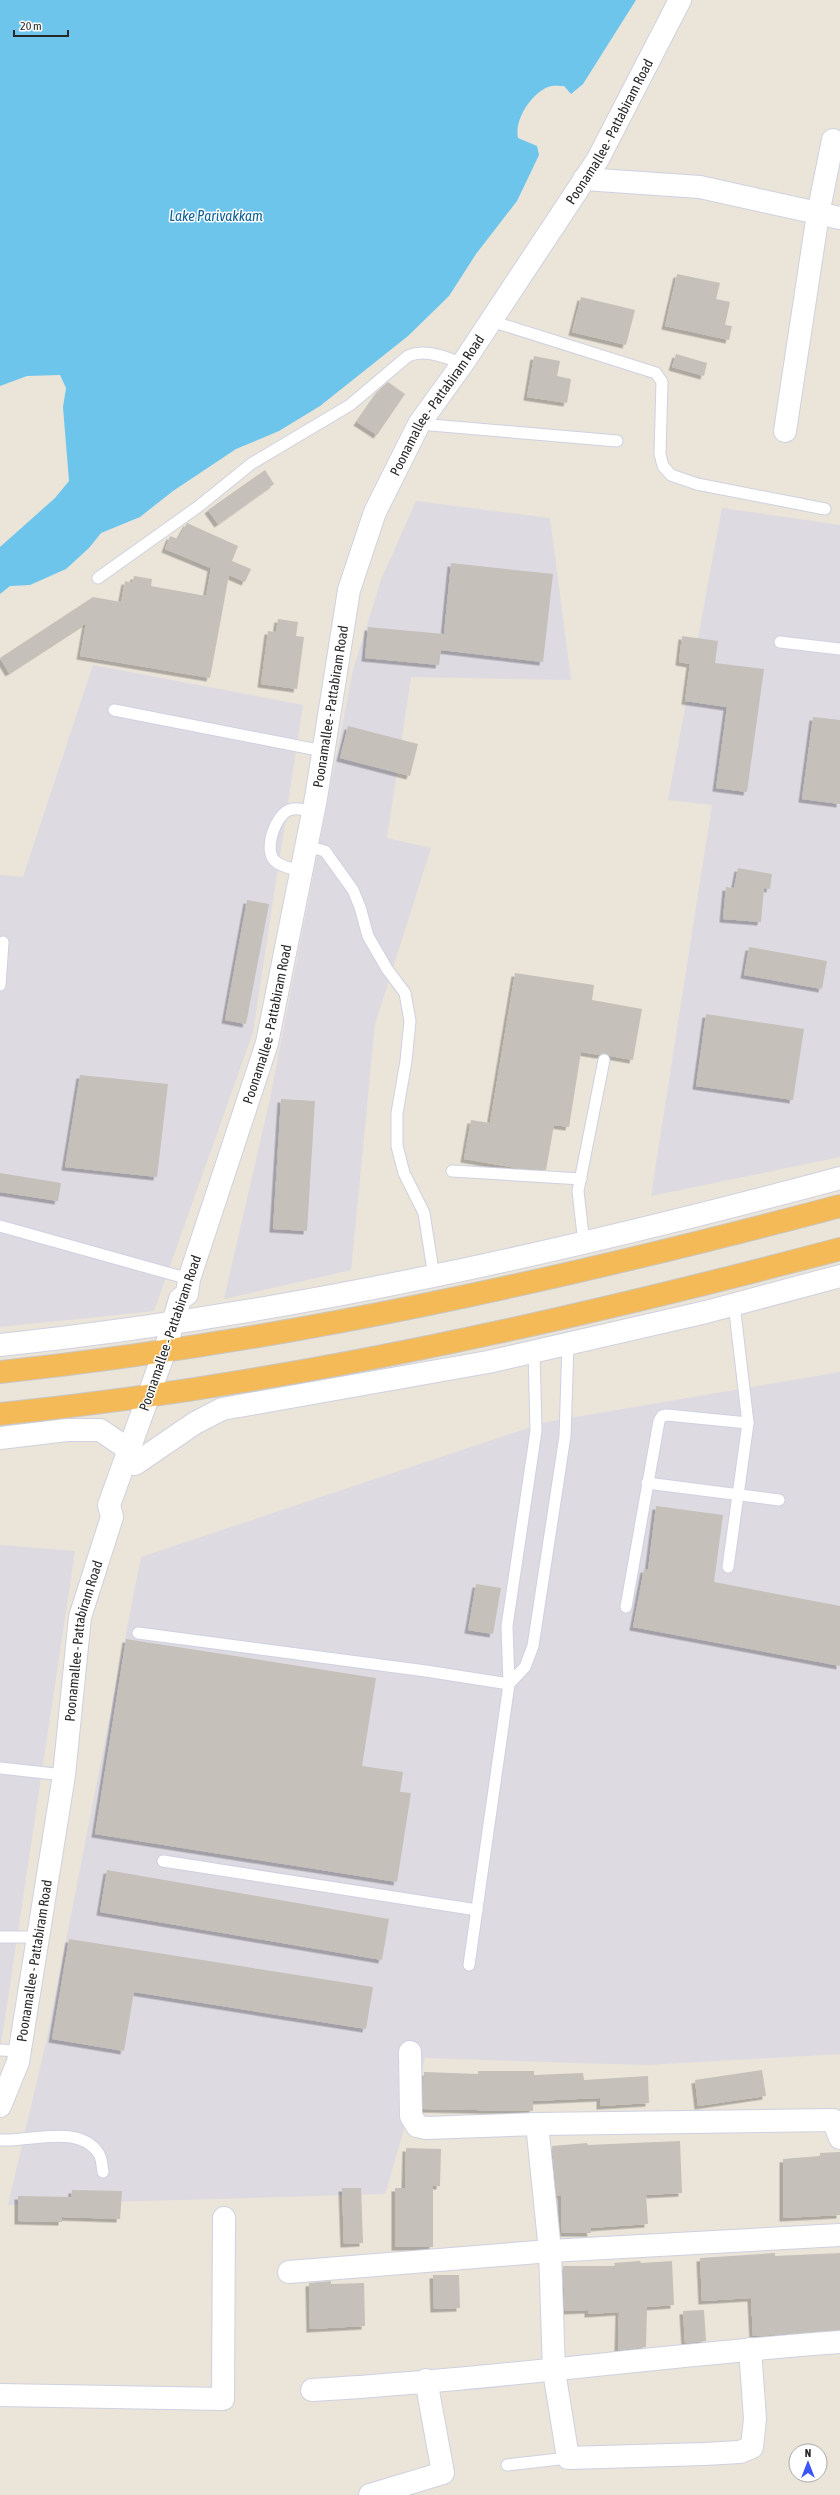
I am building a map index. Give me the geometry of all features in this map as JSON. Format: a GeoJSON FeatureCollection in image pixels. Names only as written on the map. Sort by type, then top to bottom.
{"type":"FeatureCollection","features":[{"type":"Feature","properties":{"kind":"highway"},"geometry":{"type":"LineString","coordinates":[[0,1372],[232,1340],[467,1297],[646,1256],[840,1206]]}},
{"type":"Feature","properties":{"kind":"highway"},"geometry":{"type":"LineString","coordinates":[[0,1414],[153,1394],[337,1364],[480,1336],[664,1295],[840,1249]]}},
{"type":"Feature","properties":{"kind":"street","name":"Poonamallee - Pattabiram Road"},"geometry":{"type":"LineString","coordinates":[[0,2106],[18,2062],[10,2050],[38,1937],[64,1774],[80,1617],[112,1517],[121,1508],[132,1457],[153,1394],[179,1322],[189,1302],[188,1286],[267,1043],[314,812],[349,590],[375,512],[419,424],[463,363],[598,159],[680,0]]}},
{"type":"Feature","properties":{"kind":"street"},"geometry":{"type":"LineString","coordinates":[[785,431],[818,214],[832,140]]}},
{"type":"Feature","properties":{"kind":"street"},"geometry":{"type":"LineString","coordinates":[[584,179],[700,187],[840,218]]}},
{"type":"Feature","properties":{"kind":"street"},"geometry":{"type":"LineString","coordinates":[[0,1345],[179,1322],[298,1303],[434,1277],[584,1244],[840,1178]]}},
{"type":"Feature","properties":{"kind":"street"},"geometry":{"type":"LineString","coordinates":[[76,1405],[100,1430],[132,1457],[222,1409],[397,1378],[568,1344],[734,1304],[840,1276]]}},
{"type":"Feature","properties":{"kind":"street"},"geometry":{"type":"LineString","coordinates":[[0,1438],[67,1430],[100,1430]]}},
{"type":"Feature","properties":{"kind":"street"},"geometry":{"type":"LineString","coordinates":[[410,2052],[411,2116],[417,2126],[426,2128],[537,2124],[833,2120],[840,2138]]}},
{"type":"Feature","properties":{"kind":"street"},"geometry":{"type":"LineString","coordinates":[[537,2124],[550,2251],[554,2371],[568,2458],[740,2452],[752,2446],[755,2419],[750,2349]]}},
{"type":"Feature","properties":{"kind":"street"},"geometry":{"type":"LineString","coordinates":[[0,2395],[223,2399],[224,2218]]}},
{"type":"Feature","properties":{"kind":"street"},"geometry":{"type":"LineString","coordinates":[[289,2272],[550,2251],[840,2235]]}},
{"type":"Feature","properties":{"kind":"street"},"geometry":{"type":"LineString","coordinates":[[312,2390],[554,2371],[750,2349],[840,2342]]}},
{"type":"Feature","properties":{"kind":"street"},"geometry":{"type":"LineString","coordinates":[[370,2495],[443,2473],[426,2380]]}},
{"type":"Feature","properties":{"kind":"lane"},"geometry":{"type":"LineString","coordinates":[[491,321],[656,374],[662,382],[660,454],[663,466],[671,475],[697,484],[825,509]]}},
{"type":"Feature","properties":{"kind":"lane"},"geometry":{"type":"LineString","coordinates":[[98,578],[199,506],[251,464],[350,405],[408,356],[416,353],[429,353],[463,363]]}},
{"type":"Feature","properties":{"kind":"lane"},"geometry":{"type":"LineString","coordinates":[[419,424],[617,441]]}},
{"type":"Feature","properties":{"kind":"lane"},"geometry":{"type":"LineString","coordinates":[[780,642],[840,649]]}},
{"type":"Feature","properties":{"kind":"lane"},"geometry":{"type":"LineString","coordinates":[[114,710],[324,751]]}},
{"type":"Feature","properties":{"kind":"lane"},"geometry":{"type":"LineString","coordinates":[[301,871],[276,862],[272,856],[271,844],[273,830],[282,814],[291,809],[314,812]]}},
{"type":"Feature","properties":{"kind":"lane"},"geometry":{"type":"LineString","coordinates":[[306,846],[325,851],[353,890],[360,906],[368,936],[387,969],[405,993],[410,1021],[406,1061],[397,1113],[397,1146],[404,1173],[424,1213],[434,1277]]}},
{"type":"Feature","properties":{"kind":"lane"},"geometry":{"type":"LineString","coordinates":[[0,985],[3,942]]}},
{"type":"Feature","properties":{"kind":"lane"},"geometry":{"type":"LineString","coordinates":[[584,1244],[578,1191],[604,1060]]}},
{"type":"Feature","properties":{"kind":"lane"},"geometry":{"type":"LineString","coordinates":[[452,1171],[581,1179]]}},
{"type":"Feature","properties":{"kind":"lane"},"geometry":{"type":"LineString","coordinates":[[0,1226],[188,1286]]}},
{"type":"Feature","properties":{"kind":"lane"},"geometry":{"type":"LineString","coordinates":[[728,1566],[748,1423],[734,1304]]}},
{"type":"Feature","properties":{"kind":"lane"},"geometry":{"type":"LineString","coordinates":[[509,1684],[525,1667],[533,1646],[565,1436],[568,1344]]}},
{"type":"Feature","properties":{"kind":"lane"},"geometry":{"type":"LineString","coordinates":[[469,1965],[509,1684],[507,1626],[536,1431],[534,1351]]}},
{"type":"Feature","properties":{"kind":"lane"},"geometry":{"type":"LineString","coordinates":[[626,1607],[656,1429],[662,1416],[748,1423]]}},
{"type":"Feature","properties":{"kind":"lane"},"geometry":{"type":"LineString","coordinates":[[647,1483],[779,1500]]}},
{"type":"Feature","properties":{"kind":"lane"},"geometry":{"type":"LineString","coordinates":[[138,1633],[418,1670],[509,1684]]}},
{"type":"Feature","properties":{"kind":"lane"},"geometry":{"type":"LineString","coordinates":[[0,1768],[64,1774]]}},
{"type":"Feature","properties":{"kind":"lane"},"geometry":{"type":"LineString","coordinates":[[162,1861],[477,1910]]}},
{"type":"Feature","properties":{"kind":"lane"},"geometry":{"type":"LineString","coordinates":[[0,1937],[38,1937]]}},
{"type":"Feature","properties":{"kind":"lane"},"geometry":{"type":"LineString","coordinates":[[0,2140],[48,2135],[69,2137],[90,2143],[100,2155],[103,2172]]}},
{"type":"Feature","properties":{"kind":"lane"},"geometry":{"type":"LineString","coordinates":[[507,2465],[568,2458]]}},
{"type":"Feature","properties":{"kind":"shaded area"},"geometry":{"type":"Polygon","coordinates":[[[416,501],[550,518],[571,680],[411,677],[387,838],[431,848],[375,1024],[351,1270],[224,1299],[270,1099],[353,670],[381,580],[416,501]]]}},
{"type":"Feature","properties":{"kind":"shaded area"},"geometry":{"type":"Polygon","coordinates":[[[722,508],[840,525],[840,1157],[651,1196],[712,805],[668,800],[722,508]]]}},
{"type":"Feature","properties":{"kind":"shaded area"},"geometry":{"type":"Polygon","coordinates":[[[93,665],[303,705],[253,1032],[154,1311],[0,1327],[0,875],[23,877],[93,665]]]}},
{"type":"Feature","properties":{"kind":"shaded area"},"geometry":{"type":"Polygon","coordinates":[[[840,1372],[840,2054],[646,2065],[425,2058],[385,2194],[8,2205],[47,2038],[141,1557],[546,1422],[840,1372]]]}},
{"type":"Feature","properties":{"kind":"shaded area"},"geometry":{"type":"Polygon","coordinates":[[[0,1545],[75,1551],[0,2051],[0,1545]]]}},
{"type":"Feature","properties":{"kind":"water","name":"Lake Parivakkam"},"geometry":{"type":"Polygon","coordinates":[[[0,0],[636,0],[583,84],[571,94],[564,86],[548,87],[536,95],[525,108],[517,131],[518,138],[537,146],[539,155],[517,201],[476,254],[449,296],[408,336],[320,406],[279,431],[236,449],[173,491],[140,517],[101,533],[89,548],[66,569],[30,585],[10,586],[0,594],[0,547],[55,498],[69,481],[63,407],[66,388],[60,375],[27,376],[0,386],[0,0]]]}},
{"type":"Feature","properties":{"kind":"building"},"geometry":{"type":"Polygon","coordinates":[[[677,274],[720,283],[716,299],[730,302],[725,325],[732,326],[729,340],[665,326],[677,274]]]}},
{"type":"Feature","properties":{"kind":"building"},"geometry":{"type":"Polygon","coordinates":[[[581,297],[635,310],[626,345],[572,332],[581,297]]]}},
{"type":"Feature","properties":{"kind":"building"},"geometry":{"type":"Polygon","coordinates":[[[676,354],[707,363],[704,376],[672,367],[676,354]]]}},
{"type":"Feature","properties":{"kind":"building"},"geometry":{"type":"Polygon","coordinates":[[[534,356],[560,361],[557,376],[571,379],[567,403],[527,397],[534,356]]]}},
{"type":"Feature","properties":{"kind":"building"},"geometry":{"type":"Polygon","coordinates":[[[388,382],[405,394],[377,435],[357,422],[380,389],[388,382]]]}},
{"type":"Feature","properties":{"kind":"building"},"geometry":{"type":"Polygon","coordinates":[[[265,470],[274,484],[218,524],[208,510],[265,470]]]}},
{"type":"Feature","properties":{"kind":"building"},"geometry":{"type":"Polygon","coordinates":[[[187,523],[238,546],[232,561],[251,569],[245,582],[229,575],[210,678],[80,656],[86,623],[9,673],[0,658],[93,597],[121,602],[125,581],[132,583],[134,576],[152,579],[151,586],[206,596],[211,568],[165,549],[170,536],[178,539],[187,523]]]}},
{"type":"Feature","properties":{"kind":"building"},"geometry":{"type":"Polygon","coordinates":[[[451,563],[553,574],[543,662],[441,650],[439,665],[365,658],[368,627],[444,634],[451,563]]]}},
{"type":"Feature","properties":{"kind":"building"},"geometry":{"type":"Polygon","coordinates":[[[278,619],[298,622],[296,636],[304,637],[297,689],[261,684],[268,631],[276,632],[278,619]]]}},
{"type":"Feature","properties":{"kind":"building"},"geometry":{"type":"Polygon","coordinates":[[[682,636],[718,641],[715,663],[764,669],[747,792],[716,788],[727,707],[685,701],[690,664],[679,662],[682,636]]]}},
{"type":"Feature","properties":{"kind":"building"},"geometry":{"type":"Polygon","coordinates":[[[813,717],[840,720],[840,804],[802,799],[813,717]]]}},
{"type":"Feature","properties":{"kind":"building"},"geometry":{"type":"Polygon","coordinates":[[[348,726],[418,744],[410,776],[340,758],[348,726]]]}},
{"type":"Feature","properties":{"kind":"building"},"geometry":{"type":"Polygon","coordinates":[[[738,868],[772,874],[770,889],[764,888],[761,922],[723,919],[726,887],[734,888],[738,868]]]}},
{"type":"Feature","properties":{"kind":"building"},"geometry":{"type":"Polygon","coordinates":[[[247,900],[269,904],[246,1024],[225,1020],[247,900]]]}},
{"type":"Feature","properties":{"kind":"building"},"geometry":{"type":"Polygon","coordinates":[[[749,947],[827,961],[822,989],[744,975],[749,947]]]}},
{"type":"Feature","properties":{"kind":"building"},"geometry":{"type":"Polygon","coordinates":[[[515,973],[594,985],[592,1000],[642,1009],[633,1060],[610,1056],[605,1053],[600,1055],[581,1052],[569,1127],[554,1125],[546,1170],[516,1168],[464,1159],[471,1120],[490,1123],[515,973]]]}},
{"type":"Feature","properties":{"kind":"building"},"geometry":{"type":"Polygon","coordinates":[[[706,1014],[804,1029],[793,1100],[696,1086],[706,1014]]]}},
{"type":"Feature","properties":{"kind":"building"},"geometry":{"type":"Polygon","coordinates":[[[80,1075],[168,1084],[157,1177],[65,1167],[80,1075]]]}},
{"type":"Feature","properties":{"kind":"building"},"geometry":{"type":"Polygon","coordinates":[[[281,1099],[315,1101],[307,1231],[273,1229],[281,1099]]]}},
{"type":"Feature","properties":{"kind":"building"},"geometry":{"type":"Polygon","coordinates":[[[0,1173],[61,1183],[58,1201],[0,1192],[0,1173]]]}},
{"type":"Feature","properties":{"kind":"building"},"geometry":{"type":"Polygon","coordinates":[[[656,1506],[723,1515],[714,1582],[840,1606],[840,1666],[633,1627],[644,1569],[648,1570],[656,1506]]]}},
{"type":"Feature","properties":{"kind":"building"},"geometry":{"type":"Polygon","coordinates":[[[476,1584],[501,1588],[493,1634],[468,1630],[476,1584]]]}},
{"type":"Feature","properties":{"kind":"building"},"geometry":{"type":"Polygon","coordinates":[[[126,1639],[376,1678],[362,1766],[403,1772],[400,1792],[411,1793],[397,1882],[95,1834],[126,1639]]]}},
{"type":"Feature","properties":{"kind":"building"},"geometry":{"type":"Polygon","coordinates":[[[107,1870],[389,1919],[382,1960],[100,1912],[107,1870]]]}},
{"type":"Feature","properties":{"kind":"building"},"geometry":{"type":"Polygon","coordinates":[[[69,1939],[373,1987],[366,2029],[134,1992],[124,2051],[52,2039],[69,1939]]]}},
{"type":"Feature","properties":{"kind":"building"},"geometry":{"type":"Polygon","coordinates":[[[762,2070],[766,2096],[698,2106],[695,2080],[762,2070]]]}},
{"type":"Feature","properties":{"kind":"building"},"geometry":{"type":"Polygon","coordinates":[[[478,2071],[534,2071],[534,2075],[583,2073],[584,2080],[648,2076],[649,2103],[600,2106],[600,2098],[533,2101],[533,2111],[423,2109],[424,2072],[478,2074],[478,2071]]]}},
{"type":"Feature","properties":{"kind":"building"},"geometry":{"type":"Polygon","coordinates":[[[680,2141],[682,2193],[646,2195],[648,2224],[590,2228],[591,2233],[562,2233],[561,2195],[557,2196],[552,2146],[587,2143],[588,2145],[680,2141]]]}},
{"type":"Feature","properties":{"kind":"building"},"geometry":{"type":"Polygon","coordinates":[[[406,2148],[441,2149],[440,2186],[433,2186],[433,2247],[395,2247],[395,2188],[405,2188],[406,2148]]]}},
{"type":"Feature","properties":{"kind":"building"},"geometry":{"type":"Polygon","coordinates":[[[840,2152],[840,2215],[783,2218],[783,2159],[820,2156],[820,2153],[840,2152]]]}},
{"type":"Feature","properties":{"kind":"building"},"geometry":{"type":"Polygon","coordinates":[[[342,2188],[361,2188],[363,2243],[344,2244],[342,2188]]]}},
{"type":"Feature","properties":{"kind":"building"},"geometry":{"type":"Polygon","coordinates":[[[72,2190],[122,2191],[120,2219],[62,2217],[62,2222],[18,2221],[18,2196],[71,2197],[72,2190]]]}},
{"type":"Feature","properties":{"kind":"building"},"geometry":{"type":"Polygon","coordinates":[[[775,2253],[775,2256],[840,2253],[840,2330],[753,2336],[751,2298],[702,2301],[700,2258],[775,2253]]]}},
{"type":"Feature","properties":{"kind":"building"},"geometry":{"type":"Polygon","coordinates":[[[640,2261],[641,2263],[672,2261],[674,2305],[647,2307],[646,2347],[618,2350],[619,2312],[588,2314],[588,2310],[565,2311],[563,2266],[615,2266],[614,2263],[640,2261]]]}},
{"type":"Feature","properties":{"kind":"building"},"geometry":{"type":"Polygon","coordinates":[[[433,2275],[459,2275],[460,2308],[434,2309],[433,2275]]]}},
{"type":"Feature","properties":{"kind":"building"},"geometry":{"type":"Polygon","coordinates":[[[331,2281],[331,2284],[364,2283],[365,2326],[310,2329],[309,2283],[331,2281]]]}},
{"type":"Feature","properties":{"kind":"building"},"geometry":{"type":"Polygon","coordinates":[[[704,2310],[706,2341],[685,2343],[683,2311],[704,2310]]]}}]}
